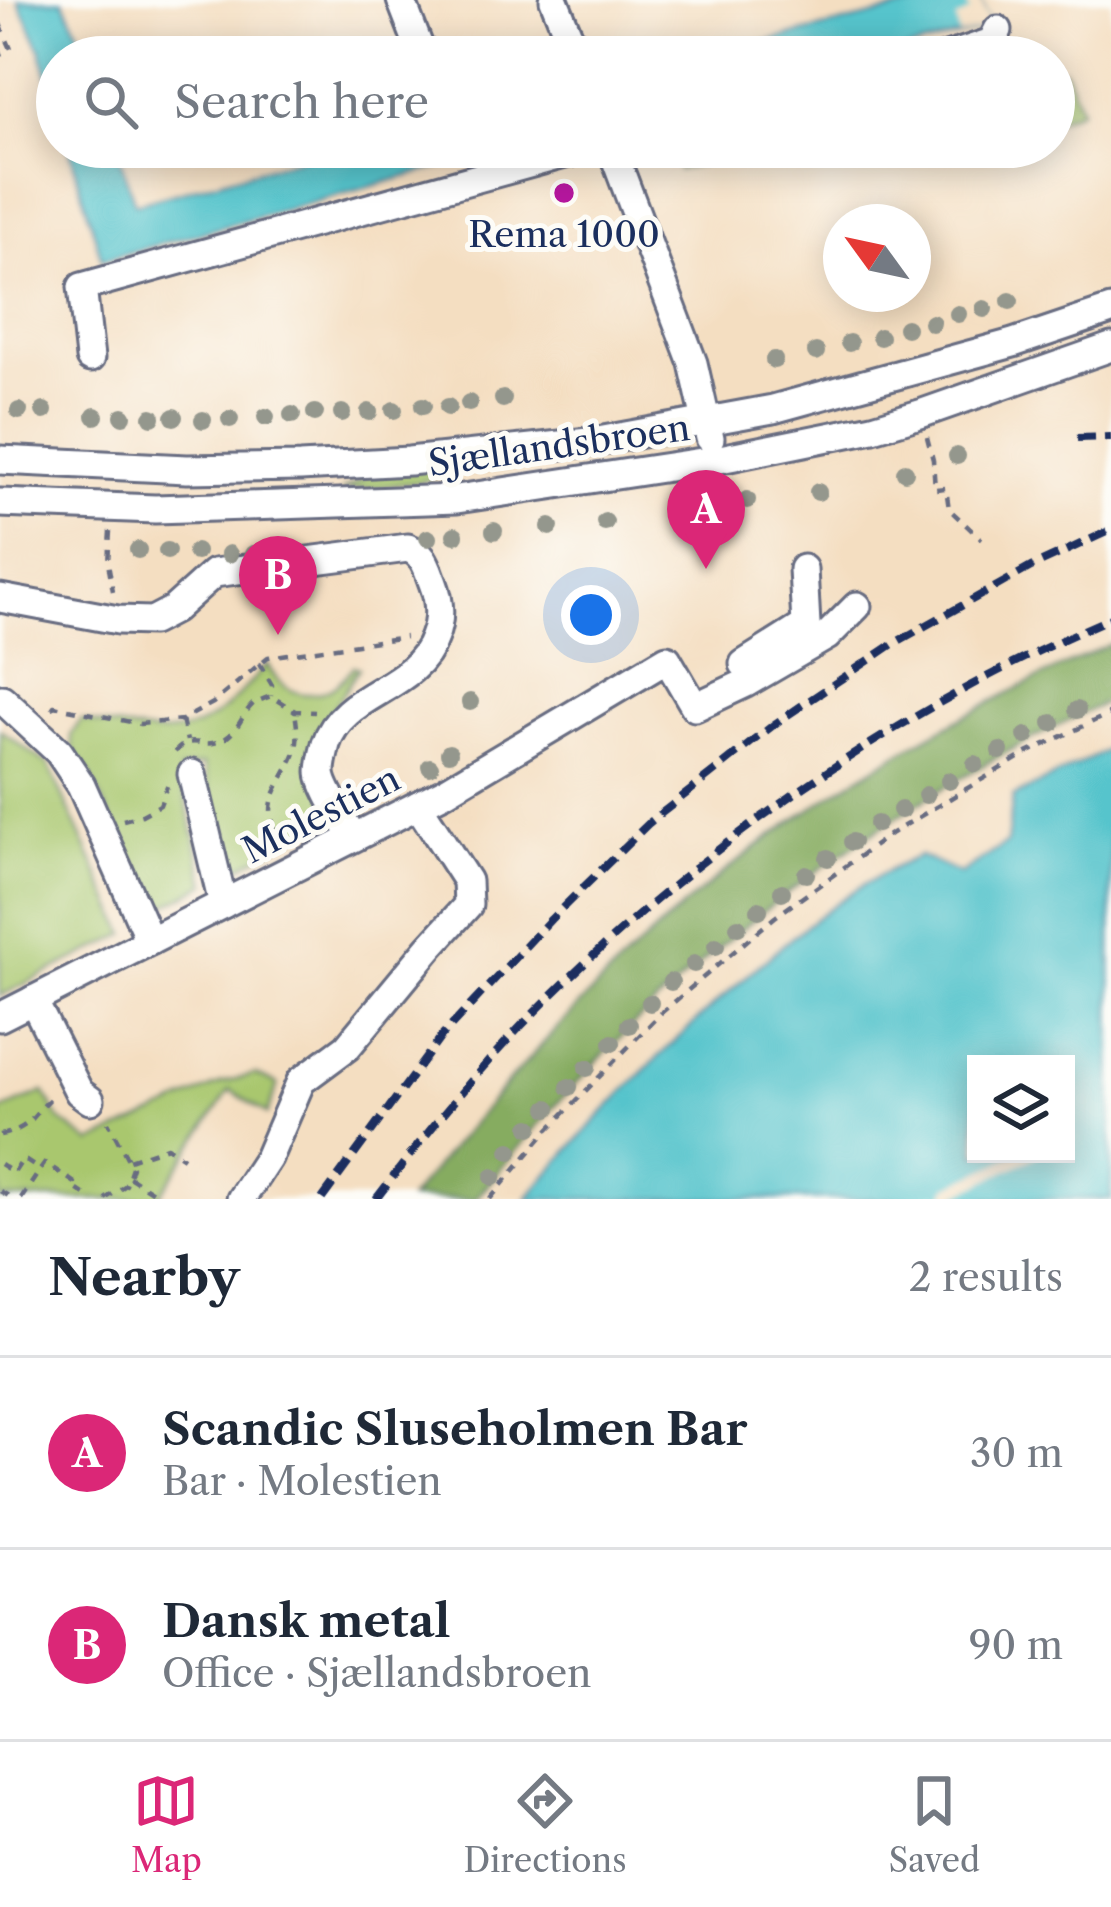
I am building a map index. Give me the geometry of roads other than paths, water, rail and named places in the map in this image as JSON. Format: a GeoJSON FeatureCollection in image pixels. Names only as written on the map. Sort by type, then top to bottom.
{"type":"FeatureCollection","features":[{"type":"Feature","properties":{"kind":"street"},"geometry":{"type":"LineString","coordinates":[[401,0],[415,36]]}},
{"type":"Feature","properties":{"kind":"street"},"geometry":{"type":"LineString","coordinates":[[554,0],[569,36]]}},
{"type":"Feature","properties":{"kind":"street"},"geometry":{"type":"LineString","coordinates":[[995,36],[998,30]]}},
{"type":"Feature","properties":{"kind":"street"},"geometry":{"type":"LineString","coordinates":[[90,358],[82,287],[514,168]]}},
{"type":"Feature","properties":{"kind":"street"},"geometry":{"type":"LineString","coordinates":[[619,168],[693,363],[716,460]]}},
{"type":"Feature","properties":{"kind":"street"},"geometry":{"type":"LineString","coordinates":[[1013,343],[1111,292]]}},
{"type":"Feature","properties":{"kind":"street","name":"Sjællandsbroen"},"geometry":{"type":"LineString","coordinates":[[0,460],[187,469],[300,467],[598,441],[773,409],[1013,343],[1111,310]]}},
{"type":"Feature","properties":{"kind":"street","name":"Sjællandsbroen"},"geometry":{"type":"LineString","coordinates":[[0,503],[111,508],[457,499],[716,460],[832,437],[920,414],[1111,347]]}},
{"type":"Feature","properties":{"kind":"street"},"geometry":{"type":"LineString","coordinates":[[0,598],[118,620],[152,621],[173,610],[214,573],[408,548],[422,556],[438,597],[439,625],[430,651],[412,672],[342,715],[327,741],[320,775],[353,838]]}},
{"type":"Feature","properties":{"kind":"street"},"geometry":{"type":"LineString","coordinates":[[803,569],[806,625],[690,698],[695,707],[827,636],[857,606]]}},
{"type":"Feature","properties":{"kind":"street","name":"Molestien"},"geometry":{"type":"LineString","coordinates":[[0,1016],[418,805],[667,659],[690,698]]}},
{"type":"Feature","properties":{"kind":"street"},"geometry":{"type":"LineString","coordinates":[[2,699],[59,752],[81,784],[150,941]]}},
{"type":"Feature","properties":{"kind":"street"},"geometry":{"type":"LineString","coordinates":[[178,768],[223,904]]}},
{"type":"Feature","properties":{"kind":"street"},"geometry":{"type":"LineString","coordinates":[[241,1199],[268,1158],[302,1081],[347,1047],[468,905],[467,881],[418,805]]}},
{"type":"Feature","properties":{"kind":"street"},"geometry":{"type":"LineString","coordinates":[[33,1000],[79,1092],[90,1100]]}},
{"type":"Feature","properties":{"kind":"water"},"geometry":{"type":"Polygon","coordinates":[[[18,0],[63,0],[79,36],[36,39],[18,0]]]}},
{"type":"Feature","properties":{"kind":"water"},"geometry":{"type":"Polygon","coordinates":[[[918,0],[980,0],[992,27],[959,36],[790,36],[919,5],[918,0]]]}},
{"type":"Feature","properties":{"kind":"water"},"geometry":{"type":"Polygon","coordinates":[[[75,168],[123,168],[135,204],[265,168],[437,168],[102,260],[75,168]]]}},
{"type":"Feature","properties":{"kind":"water"},"geometry":{"type":"Polygon","coordinates":[[[1111,748],[1111,1199],[527,1199],[688,1029],[829,908],[920,856],[960,874],[1007,843],[1013,797],[1111,748]]]}},
{"type":"Feature","properties":{"kind":"railway"},"geometry":{"type":"LineString","coordinates":[[1077,438],[1111,437]]}},
{"type":"Feature","properties":{"kind":"railway"},"geometry":{"type":"LineString","coordinates":[[322,1199],[441,1037],[649,823],[776,723],[893,644],[1031,567],[1111,530]]}},
{"type":"Feature","properties":{"kind":"railway"},"geometry":{"type":"LineString","coordinates":[[376,1199],[522,1025],[586,962],[724,845],[797,792],[950,697],[1111,618]]}},
{"type":"Feature","properties":{"kind":"place","name":"Rema 1000"},"geometry":{"type":"Point","coordinates":[564,193]}},
{"type":"Feature","properties":{"kind":"place","name":"Scandic Sluseholmen Bar"},"geometry":{"type":"Point","coordinates":[706,569]}},
{"type":"Feature","properties":{"kind":"place","name":"Dansk metal"},"geometry":{"type":"Point","coordinates":[278,635]}}]}
